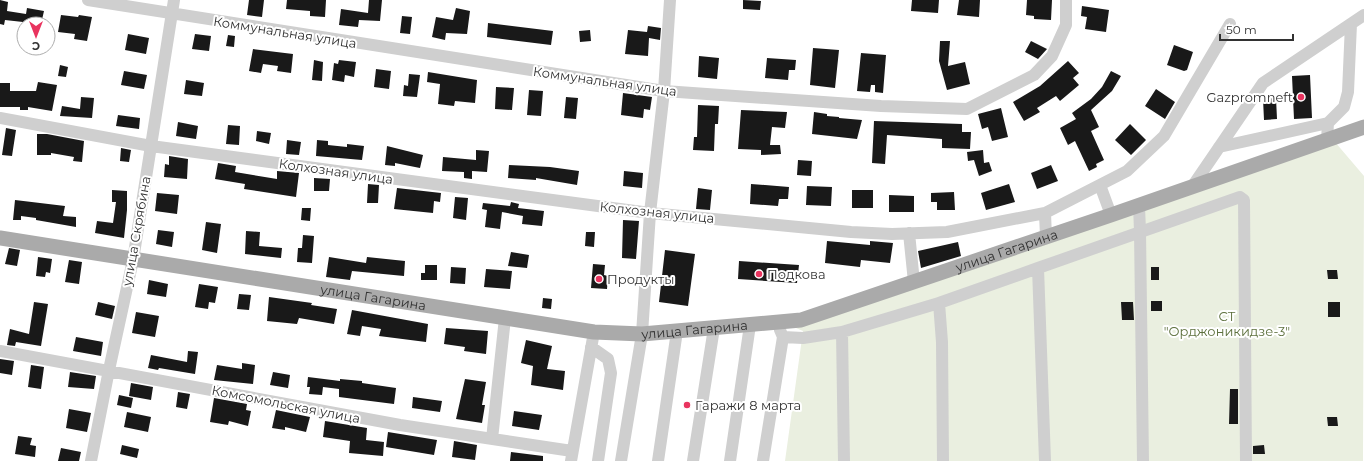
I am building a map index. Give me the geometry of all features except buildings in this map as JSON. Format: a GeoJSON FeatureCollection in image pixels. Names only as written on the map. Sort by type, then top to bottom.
{"type":"FeatureCollection","features":[{"type":"Feature","properties":{"kind":"main road","name":"улица Гагарина"},"geometry":{"type":"LineString","coordinates":[[0,238],[505,318],[592,339],[801,320],[1138,206],[1364,127]]}},
{"type":"Feature","properties":{"kind":"street","name":"Коммунальная улица"},"geometry":{"type":"LineString","coordinates":[[88,0],[664,90],[881,106],[967,109],[1034,75],[1052,56],[1066,25],[1066,0]]}},
{"type":"Feature","properties":{"kind":"street","name":"улица Скрябина"},"geometry":{"type":"LineString","coordinates":[[91,461],[133,260],[174,0]]}},
{"type":"Feature","properties":{"kind":"street"},"geometry":{"type":"LineString","coordinates":[[621,461],[642,334],[650,212],[664,90],[670,0]]}},
{"type":"Feature","properties":{"kind":"street"},"geometry":{"type":"LineString","coordinates":[[1192,187],[1263,83],[1364,15]]}},
{"type":"Feature","properties":{"kind":"street","name":"Колхозная улица"},"geometry":{"type":"LineString","coordinates":[[0,118],[151,146],[650,212],[851,232],[947,232],[1045,213],[1127,171],[1164,136],[1230,24]]}},
{"type":"Feature","properties":{"kind":"street"},"geometry":{"type":"LineString","coordinates":[[1219,147],[1328,123],[1344,107],[1348,92],[1351,24]]}},
{"type":"Feature","properties":{"kind":"street"},"geometry":{"type":"LineString","coordinates":[[1327,140],[1328,123]]}},
{"type":"Feature","properties":{"kind":"street"},"geometry":{"type":"LineString","coordinates":[[1100,185],[1111,215]]}},
{"type":"Feature","properties":{"kind":"street"},"geometry":{"type":"LineString","coordinates":[[783,336],[803,338],[842,332],[939,303],[1240,197],[1244,200],[1246,461]]}},
{"type":"Feature","properties":{"kind":"street"},"geometry":{"type":"LineString","coordinates":[[1138,206],[1140,231],[1143,461]]}},
{"type":"Feature","properties":{"kind":"street"},"geometry":{"type":"LineString","coordinates":[[1045,213],[1046,237]]}},
{"type":"Feature","properties":{"kind":"street"},"geometry":{"type":"LineString","coordinates":[[910,233],[914,282]]}},
{"type":"Feature","properties":{"kind":"street"},"geometry":{"type":"LineString","coordinates":[[1038,268],[1045,461]]}},
{"type":"Feature","properties":{"kind":"street"},"geometry":{"type":"LineString","coordinates":[[939,303],[942,342],[943,461]]}},
{"type":"Feature","properties":{"kind":"street"},"geometry":{"type":"LineString","coordinates":[[492,439],[505,318]]}},
{"type":"Feature","properties":{"kind":"street"},"geometry":{"type":"LineString","coordinates":[[763,461],[783,336],[776,322]]}},
{"type":"Feature","properties":{"kind":"street"},"geometry":{"type":"LineString","coordinates":[[730,461],[750,325]]}},
{"type":"Feature","properties":{"kind":"street"},"geometry":{"type":"LineString","coordinates":[[693,461],[714,328]]}},
{"type":"Feature","properties":{"kind":"street"},"geometry":{"type":"LineString","coordinates":[[658,461],[677,331]]}},
{"type":"Feature","properties":{"kind":"street"},"geometry":{"type":"LineString","coordinates":[[842,332],[844,461]]}},
{"type":"Feature","properties":{"kind":"street"},"geometry":{"type":"LineString","coordinates":[[572,456],[592,339]]}},
{"type":"Feature","properties":{"kind":"street"},"geometry":{"type":"LineString","coordinates":[[592,339],[608,359],[611,373],[598,461]]}},
{"type":"Feature","properties":{"kind":"street","name":"Комсомольская улица"},"geometry":{"type":"LineString","coordinates":[[0,351],[400,425],[492,439],[572,456]]}},
{"type":"Feature","properties":{"kind":"green space","name":"СТ \"Орджоникидзе-3\""},"geometry":{"type":"Polygon","coordinates":[[[1335,142],[1364,176],[1363,461],[785,461],[803,331],[796,328],[1335,142]]]}},
{"type":"Feature","properties":{"kind":"place","name":"Gazpromneft"},"geometry":{"type":"Point","coordinates":[1301,97]}},
{"type":"Feature","properties":{"kind":"place","name":"Подкова"},"geometry":{"type":"Point","coordinates":[759,274]}},
{"type":"Feature","properties":{"kind":"place","name":"Продукты"},"geometry":{"type":"Point","coordinates":[599,279]}},
{"type":"Feature","properties":{"kind":"place","name":"Гаражи 8 марта"},"geometry":{"type":"Point","coordinates":[687,405]}}]}
